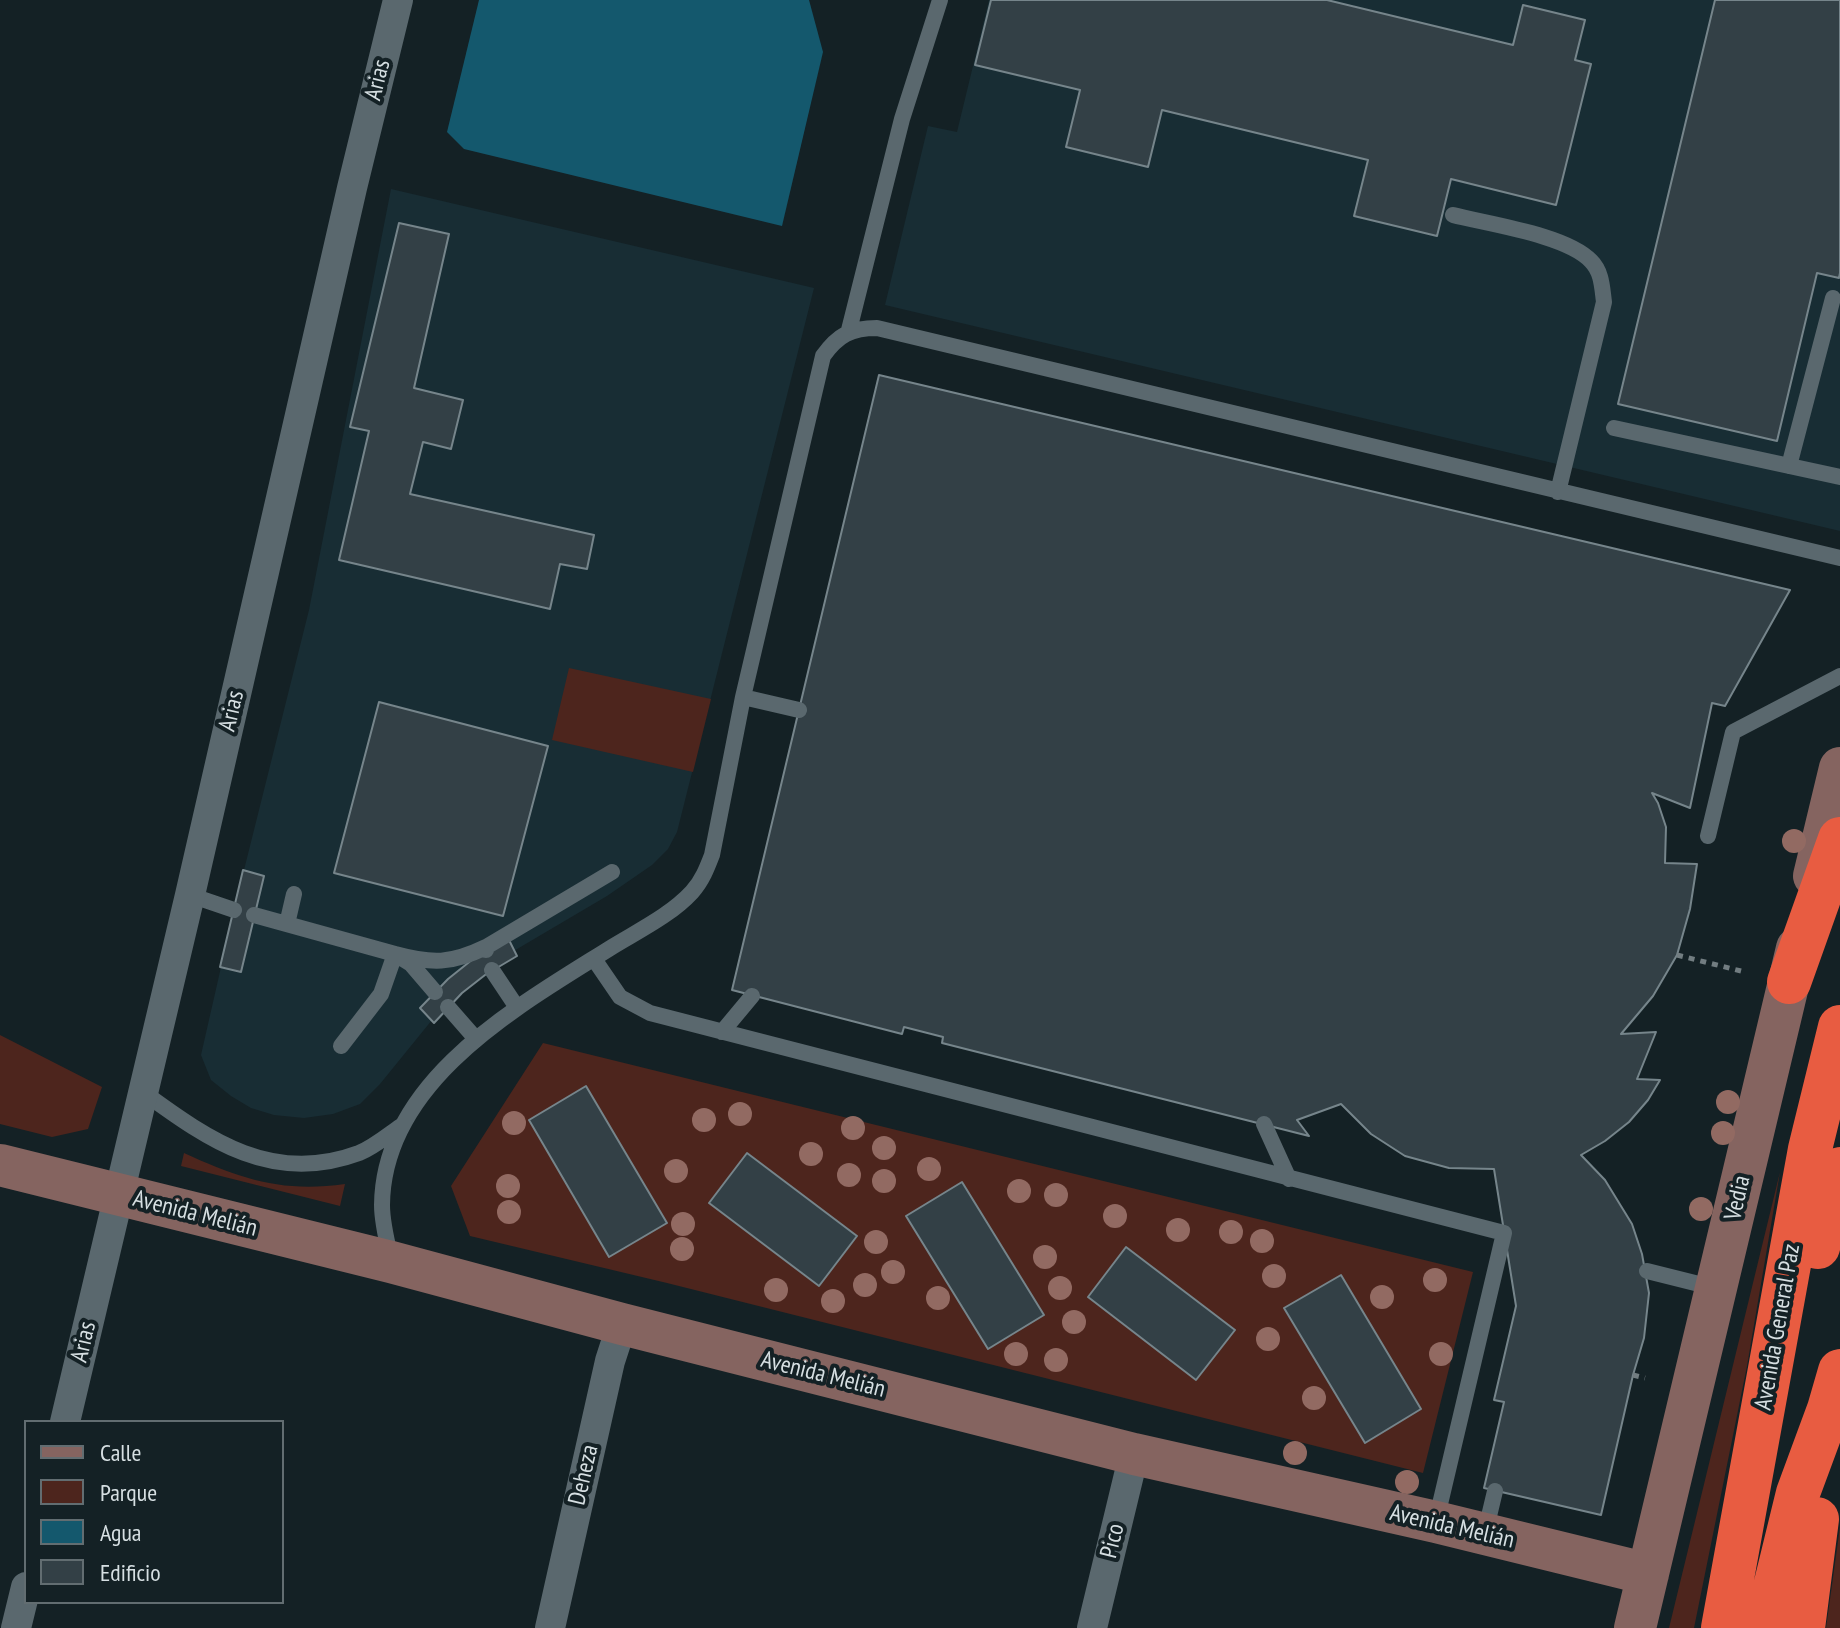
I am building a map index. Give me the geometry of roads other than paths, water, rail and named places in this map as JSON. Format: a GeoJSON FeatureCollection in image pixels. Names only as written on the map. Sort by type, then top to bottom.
{"type":"FeatureCollection","features":[{"type":"Feature","properties":{"kind":"highway"},"geometry":{"type":"LineString","coordinates":[[1789,982],[1840,839]]}},
{"type":"Feature","properties":{"kind":"highway","name":"Avenida General Paz"},"geometry":{"type":"LineString","coordinates":[[1723,1628],[1810,1149],[1840,1027]]}},
{"type":"Feature","properties":{"kind":"highway"},"geometry":{"type":"LineString","coordinates":[[1746,1512],[1840,1169]]}},
{"type":"Feature","properties":{"kind":"highway"},"geometry":{"type":"LineString","coordinates":[[1765,1628],[1798,1493],[1835,1390]]}},
{"type":"Feature","properties":{"kind":"highway"},"geometry":{"type":"LineString","coordinates":[[1803,1628],[1835,1390]]}},
{"type":"Feature","properties":{"kind":"street","name":"Arias"},"geometry":{"type":"LineString","coordinates":[[65,1420],[398,0]]}},
{"type":"Feature","properties":{"kind":"street","name":"Vedia"},"geometry":{"type":"LineString","coordinates":[[1635,1628],[1840,768]]}},
{"type":"Feature","properties":{"kind":"street","name":"Avenida Melián"},"geometry":{"type":"LineString","coordinates":[[0,1165],[391,1262],[1134,1454],[1436,1522],[1648,1574]]}},
{"type":"Feature","properties":{"kind":"street","name":"Deheza"},"geometry":{"type":"LineString","coordinates":[[550,1628],[610,1361],[622,1324]]}},
{"type":"Feature","properties":{"kind":"street","name":"Pico"},"geometry":{"type":"LineString","coordinates":[[1092,1628],[1134,1454]]}},
{"type":"Feature","properties":{"kind":"street"},"geometry":{"type":"LineString","coordinates":[[16,1628],[24,1595]]}},
{"type":"Feature","properties":{"kind":"lane"},"geometry":{"type":"LineString","coordinates":[[849,330],[902,119],[940,0]]}},
{"type":"Feature","properties":{"kind":"lane"},"geometry":{"type":"LineString","coordinates":[[1453,215],[1558,241],[1576,249],[1591,261],[1601,278],[1604,302],[1558,492]]}},
{"type":"Feature","properties":{"kind":"lane"},"geometry":{"type":"LineString","coordinates":[[1789,466],[1833,298]]}},
{"type":"Feature","properties":{"kind":"lane"},"geometry":{"type":"LineString","coordinates":[[391,1262],[383,1195],[388,1165],[403,1125],[438,1074],[516,1006],[668,911],[691,893],[703,876],[712,855],[743,697],[823,356],[834,340],[849,330],[877,328],[1840,558]]}},
{"type":"Feature","properties":{"kind":"lane"},"geometry":{"type":"LineString","coordinates":[[1614,428],[1840,477]]}},
{"type":"Feature","properties":{"kind":"lane"},"geometry":{"type":"LineString","coordinates":[[1708,836],[1733,732],[1840,676]]}},
{"type":"Feature","properties":{"kind":"lane"},"geometry":{"type":"LineString","coordinates":[[743,697],[799,710]]}},
{"type":"Feature","properties":{"kind":"lane"},"geometry":{"type":"LineString","coordinates":[[254,915],[420,961],[440,962],[455,960],[486,948],[612,872]]}},
{"type":"Feature","properties":{"kind":"lane"},"geometry":{"type":"LineString","coordinates":[[287,924],[294,894]]}},
{"type":"Feature","properties":{"kind":"lane"},"geometry":{"type":"LineString","coordinates":[[190,895],[234,910]]}},
{"type":"Feature","properties":{"kind":"lane"},"geometry":{"type":"LineString","coordinates":[[395,954],[411,964],[435,992]]}},
{"type":"Feature","properties":{"kind":"lane"},"geometry":{"type":"LineString","coordinates":[[341,1046],[381,994],[395,954]]}},
{"type":"Feature","properties":{"kind":"lane"},"geometry":{"type":"LineString","coordinates":[[594,959],[620,997],[650,1013],[1504,1233],[1436,1522]]}},
{"type":"Feature","properties":{"kind":"lane"},"geometry":{"type":"LineString","coordinates":[[492,970],[516,1006]]}},
{"type":"Feature","properties":{"kind":"lane"},"geometry":{"type":"LineString","coordinates":[[722,1032],[752,996]]}},
{"type":"Feature","properties":{"kind":"lane"},"geometry":{"type":"LineString","coordinates":[[448,1007],[476,1039]]}},
{"type":"Feature","properties":{"kind":"lane"},"geometry":{"type":"LineString","coordinates":[[143,1092],[211,1140],[233,1150],[280,1162],[317,1163],[339,1159],[362,1152],[403,1125]]}},
{"type":"Feature","properties":{"kind":"lane"},"geometry":{"type":"LineString","coordinates":[[1264,1124],[1289,1179]]}},
{"type":"Feature","properties":{"kind":"lane"},"geometry":{"type":"LineString","coordinates":[[1647,1271],[1717,1289]]}},
{"type":"Feature","properties":{"kind":"lane"},"geometry":{"type":"LineString","coordinates":[[1485,1534],[1495,1491]]}},
{"type":"Feature","properties":{"kind":"water"},"geometry":{"type":"Polygon","coordinates":[[[479,0],[809,0],[823,52],[782,226],[464,149],[447,132],[479,0]]]}}]}
